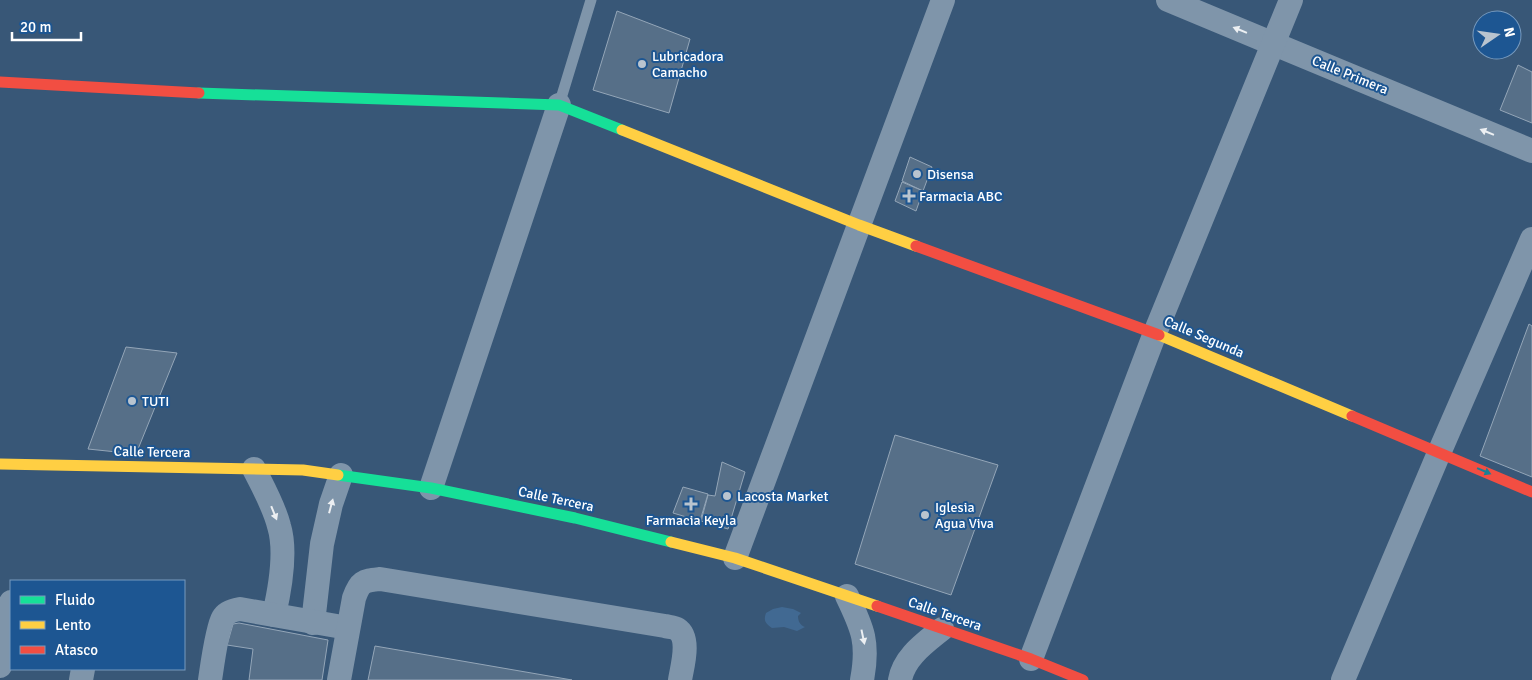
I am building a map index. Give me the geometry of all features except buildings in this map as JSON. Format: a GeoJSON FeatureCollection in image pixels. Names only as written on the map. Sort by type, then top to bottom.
{"type":"FeatureCollection","features":[{"type":"Feature","properties":{"kind":"street"},"geometry":{"type":"LineString","coordinates":[[735,558],[943,0]]}},
{"type":"Feature","properties":{"kind":"street","name":"Calle Primera"},"geometry":{"type":"LineString","coordinates":[[1168,0],[1532,151]]}},
{"type":"Feature","properties":{"kind":"street"},"geometry":{"type":"LineString","coordinates":[[1031,659],[1155,333],[1292,0]]}},
{"type":"Feature","properties":{"kind":"street"},"geometry":{"type":"LineString","coordinates":[[0,82],[209,94],[559,105],[431,488]]}},
{"type":"Feature","properties":{"kind":"street","name":"Calle Segunda"},"geometry":{"type":"LineString","coordinates":[[559,105],[859,225],[1155,333],[1532,492]]}},
{"type":"Feature","properties":{"kind":"street"},"geometry":{"type":"LineString","coordinates":[[1343,680],[1532,238]]}},
{"type":"Feature","properties":{"kind":"street","name":"Calle Tercera"},"geometry":{"type":"LineString","coordinates":[[0,464],[303,470],[431,488],[575,518],[735,558],[1031,659],[1083,680]]}},
{"type":"Feature","properties":{"kind":"street"},"geometry":{"type":"LineString","coordinates":[[254,469],[280,527],[282,562],[279,595],[274,615]]}},
{"type":"Feature","properties":{"kind":"street"},"geometry":{"type":"LineString","coordinates":[[313,623],[322,544],[331,504],[341,475]]}},
{"type":"Feature","properties":{"kind":"street"},"geometry":{"type":"LineString","coordinates":[[282,562],[288,568],[301,574],[309,574],[320,568]]}},
{"type":"Feature","properties":{"kind":"street"},"geometry":{"type":"LineString","coordinates":[[339,680],[354,598],[358,586],[366,581],[380,579],[677,629],[683,636],[685,649],[680,680]]}},
{"type":"Feature","properties":{"kind":"street"},"geometry":{"type":"LineString","coordinates":[[847,596],[860,623],[864,637],[866,654],[863,673],[872,674],[880,679],[893,680],[901,678],[904,667],[912,655],[942,629]]}},
{"type":"Feature","properties":{"kind":"street"},"geometry":{"type":"LineString","coordinates":[[0,666],[10,609]]}},
{"type":"Feature","properties":{"kind":"street"},"geometry":{"type":"LineString","coordinates":[[210,680],[223,617],[231,611],[240,609],[348,628]]}},
{"type":"Feature","properties":{"kind":"lane"},"geometry":{"type":"LineString","coordinates":[[559,105],[591,0]]}},
{"type":"Feature","properties":{"kind":"water"},"geometry":{"type":"Polygon","coordinates":[[[782,607],[801,613],[798,616],[798,620],[805,627],[797,631],[784,627],[772,628],[768,625],[765,620],[766,613],[782,607]]]}},
{"type":"Feature","properties":{"kind":"traffic: fast"},"geometry":{"type":"LineString","coordinates":[[199,93],[559,105],[622,130]]}},
{"type":"Feature","properties":{"kind":"traffic: fast"},"geometry":{"type":"LineString","coordinates":[[338,475],[431,488],[575,518],[671,542]]}},
{"type":"Feature","properties":{"kind":"traffic: slow"},"geometry":{"type":"LineString","coordinates":[[622,130],[916,246]]}},
{"type":"Feature","properties":{"kind":"traffic: slow"},"geometry":{"type":"LineString","coordinates":[[1159,335],[1352,416]]}},
{"type":"Feature","properties":{"kind":"traffic: slow"},"geometry":{"type":"LineString","coordinates":[[0,464],[303,470],[338,475]]}},
{"type":"Feature","properties":{"kind":"traffic: slow"},"geometry":{"type":"LineString","coordinates":[[671,542],[735,558],[877,606]]}},
{"type":"Feature","properties":{"kind":"traffic: jam"},"geometry":{"type":"LineString","coordinates":[[0,82],[199,93]]}},
{"type":"Feature","properties":{"kind":"traffic: jam"},"geometry":{"type":"LineString","coordinates":[[916,246],[1159,335]]}},
{"type":"Feature","properties":{"kind":"traffic: jam"},"geometry":{"type":"LineString","coordinates":[[1352,416],[1532,492]]}},
{"type":"Feature","properties":{"kind":"traffic: jam"},"geometry":{"type":"LineString","coordinates":[[877,606],[1031,659],[1083,680]]}},
{"type":"Feature","properties":{"kind":"place","name":"Lubricadora Camacho"},"geometry":{"type":"Point","coordinates":[642,64]}},
{"type":"Feature","properties":{"kind":"place","name":"Disensa"},"geometry":{"type":"Point","coordinates":[917,174]}},
{"type":"Feature","properties":{"kind":"place","name":"Farmacia ABC"},"geometry":{"type":"Point","coordinates":[909,196]}},
{"type":"Feature","properties":{"kind":"place","name":"TUTI"},"geometry":{"type":"Point","coordinates":[132,401]}},
{"type":"Feature","properties":{"kind":"place","name":"Lacosta Market"},"geometry":{"type":"Point","coordinates":[727,496]}},
{"type":"Feature","properties":{"kind":"place","name":"Farmacia Keyla"},"geometry":{"type":"Point","coordinates":[691,504]}},
{"type":"Feature","properties":{"kind":"place","name":"Iglesia Agua Viva"},"geometry":{"type":"Point","coordinates":[925,515]}}]}
